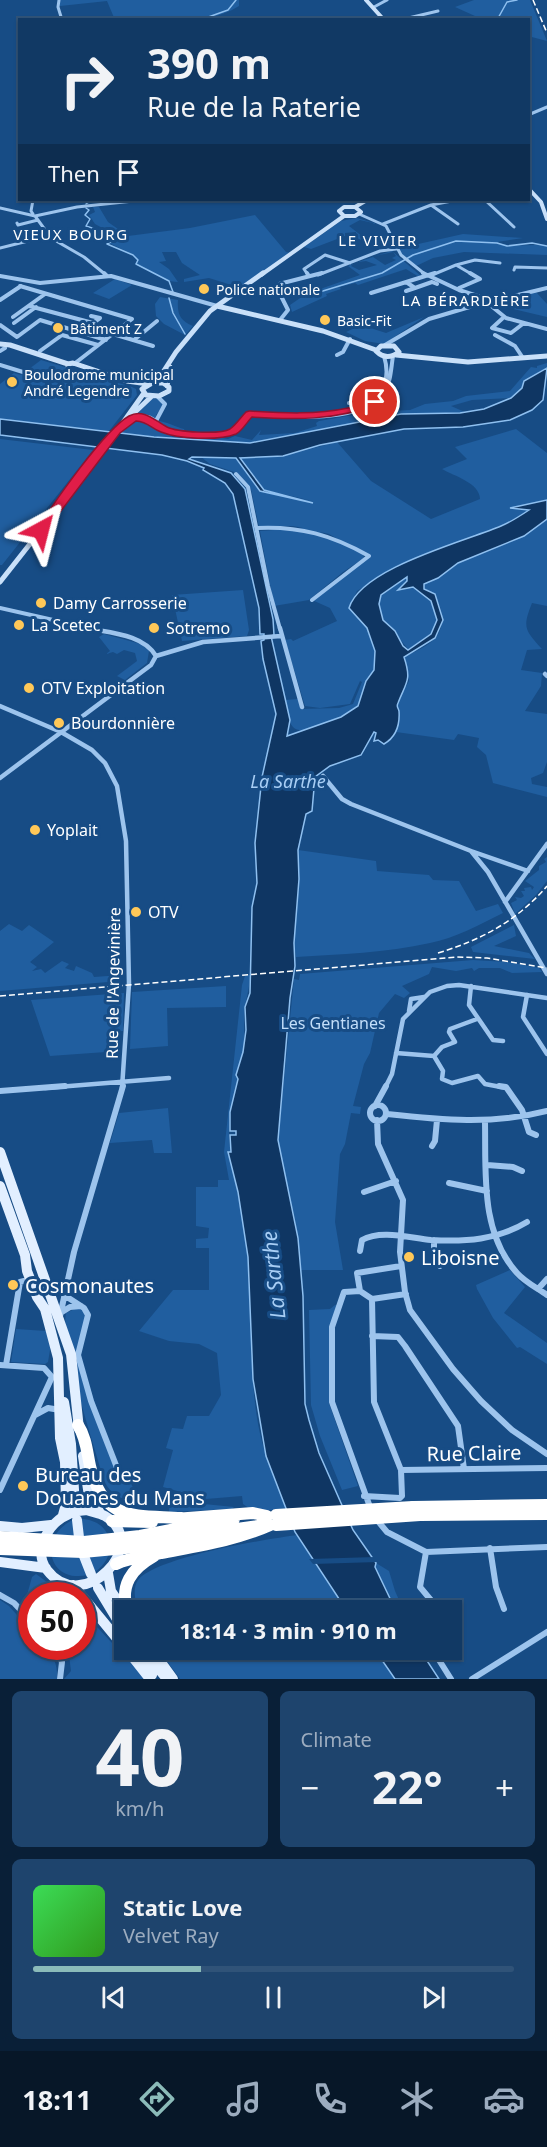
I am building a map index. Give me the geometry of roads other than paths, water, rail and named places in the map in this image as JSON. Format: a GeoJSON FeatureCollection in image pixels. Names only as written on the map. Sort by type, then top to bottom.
{"type":"FeatureCollection","features":[{"type":"Feature","properties":{"kind":"highway"},"geometry":{"type":"LineString","coordinates":[[78,1425],[84,1436],[95,1487],[108,1503],[129,1514],[147,1518],[181,1518],[233,1524],[272,1520]]}},
{"type":"Feature","properties":{"kind":"highway"},"geometry":{"type":"LineString","coordinates":[[0,1537],[84,1542],[122,1539],[196,1525],[547,1505]]}},
{"type":"Feature","properties":{"kind":"highway"},"geometry":{"type":"LineString","coordinates":[[417,1511],[547,1514]]}},
{"type":"Feature","properties":{"kind":"highway"},"geometry":{"type":"LineString","coordinates":[[112,1521],[133,1523],[181,1518]]}},
{"type":"Feature","properties":{"kind":"highway"},"geometry":{"type":"LineString","coordinates":[[0,1549],[92,1552],[136,1547],[208,1533],[233,1524]]}},
{"type":"Feature","properties":{"kind":"highway"},"geometry":{"type":"LineString","coordinates":[[124,1600],[123,1592],[130,1573],[144,1561],[233,1524]]}},
{"type":"Feature","properties":{"kind":"highway"},"geometry":{"type":"LineString","coordinates":[[112,1568],[132,1557],[159,1554]]}},
{"type":"Feature","properties":{"kind":"main road"},"geometry":{"type":"LineString","coordinates":[[365,0],[381,18]]}},
{"type":"Feature","properties":{"kind":"main road"},"geometry":{"type":"LineString","coordinates":[[365,0],[381,18]]}},
{"type":"Feature","properties":{"kind":"main road"},"geometry":{"type":"LineString","coordinates":[[530,190],[541,202],[547,219]]}},
{"type":"Feature","properties":{"kind":"main road"},"geometry":{"type":"LineString","coordinates":[[344,216],[339,212],[340,209],[355,207],[365,201]]}},
{"type":"Feature","properties":{"kind":"main road"},"geometry":{"type":"LineString","coordinates":[[156,383],[176,352],[210,311],[344,216],[359,214],[361,211],[355,207]]}},
{"type":"Feature","properties":{"kind":"main road"},"geometry":{"type":"LineString","coordinates":[[231,295],[229,303],[237,309]]}},
{"type":"Feature","properties":{"kind":"main road"},"geometry":{"type":"LineString","coordinates":[[219,305],[258,315]]}},
{"type":"Feature","properties":{"kind":"main road"},"geometry":{"type":"LineString","coordinates":[[219,305],[429,359],[472,362],[547,356]]}},
{"type":"Feature","properties":{"kind":"main road"},"geometry":{"type":"LineString","coordinates":[[117,430],[155,397],[169,392],[168,374],[174,361],[219,305]]}},
{"type":"Feature","properties":{"kind":"main road"},"geometry":{"type":"LineString","coordinates":[[347,338],[376,350],[378,354],[384,356],[396,352]]}},
{"type":"Feature","properties":{"kind":"main road"},"geometry":{"type":"LineString","coordinates":[[376,350],[384,346]]}},
{"type":"Feature","properties":{"kind":"main road"},"geometry":{"type":"LineString","coordinates":[[4,347],[127,381],[167,386]]}},
{"type":"Feature","properties":{"kind":"main road"},"geometry":{"type":"LineString","coordinates":[[127,381],[155,397]]}},
{"type":"Feature","properties":{"kind":"main road"},"geometry":{"type":"LineString","coordinates":[[0,575],[95,454],[117,430],[148,384]]}},
{"type":"Feature","properties":{"kind":"main road"},"geometry":{"type":"LineString","coordinates":[[0,582],[100,455],[100,451]]}},
{"type":"Feature","properties":{"kind":"main road"},"geometry":{"type":"LineString","coordinates":[[0,1152],[34,1251],[60,1315],[72,1359],[87,1490],[91,1501],[100,1513],[112,1521],[121,1541],[112,1568],[111,1591],[118,1600]]}},
{"type":"Feature","properties":{"kind":"main road"},"geometry":{"type":"LineString","coordinates":[[0,1186],[25,1255],[30,1280],[45,1309],[58,1358],[63,1410],[71,1444]]}},
{"type":"Feature","properties":{"kind":"main road"},"geometry":{"type":"LineString","coordinates":[[75,1385],[71,1444],[75,1505]]}},
{"type":"Feature","properties":{"kind":"main road"},"geometry":{"type":"LineString","coordinates":[[63,1410],[60,1429],[65,1462],[66,1504],[63,1515]]}},
{"type":"Feature","properties":{"kind":"main road"},"geometry":{"type":"LineString","coordinates":[[63,1582],[57,1580],[46,1568],[43,1560],[42,1545],[51,1525],[63,1515],[79,1510],[100,1513]]}},
{"type":"Feature","properties":{"kind":"main road"},"geometry":{"type":"LineString","coordinates":[[77,1520],[80,1546],[91,1574]]}},
{"type":"Feature","properties":{"kind":"main road"},"geometry":{"type":"LineString","coordinates":[[0,1526],[30,1528],[51,1525]]}},
{"type":"Feature","properties":{"kind":"main road"},"geometry":{"type":"LineString","coordinates":[[0,1562],[46,1568]]}},
{"type":"Feature","properties":{"kind":"main road"},"geometry":{"type":"LineString","coordinates":[[92,1582],[112,1568]]}},
{"type":"Feature","properties":{"kind":"main road"},"geometry":{"type":"LineString","coordinates":[[98,1588],[114,1614]]}},
{"type":"Feature","properties":{"kind":"main road"},"geometry":{"type":"LineString","coordinates":[[96,1610],[114,1630]]}},
{"type":"Feature","properties":{"kind":"main road"},"geometry":{"type":"LineString","coordinates":[[150,1664],[154,1679]]}},
{"type":"Feature","properties":{"kind":"main road"},"geometry":{"type":"LineString","coordinates":[[150,1664],[167,1679]]}},
{"type":"Feature","properties":{"kind":"main road"},"geometry":{"type":"LineString","coordinates":[[150,1664],[173,1679]]}},
{"type":"Feature","properties":{"kind":"street"},"geometry":{"type":"LineString","coordinates":[[59,0],[58,7],[61,18]]}},
{"type":"Feature","properties":{"kind":"street"},"geometry":{"type":"LineString","coordinates":[[372,6],[387,0]]}},
{"type":"Feature","properties":{"kind":"street"},"geometry":{"type":"LineString","coordinates":[[408,18],[438,11]]}},
{"type":"Feature","properties":{"kind":"street"},"geometry":{"type":"LineString","coordinates":[[530,114],[547,107]]}},
{"type":"Feature","properties":{"kind":"street"},"geometry":{"type":"LineString","coordinates":[[33,201],[31,210],[48,236],[84,257],[107,276]]}},
{"type":"Feature","properties":{"kind":"street"},"geometry":{"type":"LineString","coordinates":[[17,223],[18,225],[36,217],[77,207],[134,201]]}},
{"type":"Feature","properties":{"kind":"street"},"geometry":{"type":"LineString","coordinates":[[383,224],[431,205],[452,201]]}},
{"type":"Feature","properties":{"kind":"street"},"geometry":{"type":"LineString","coordinates":[[486,201],[514,227]]}},
{"type":"Feature","properties":{"kind":"street"},"geometry":{"type":"LineString","coordinates":[[431,205],[458,224]]}},
{"type":"Feature","properties":{"kind":"street"},"geometry":{"type":"LineString","coordinates":[[0,208],[36,217]]}},
{"type":"Feature","properties":{"kind":"street"},"geometry":{"type":"LineString","coordinates":[[359,214],[383,224],[396,249],[405,260],[429,276],[459,288],[484,302],[491,303],[547,288]]}},
{"type":"Feature","properties":{"kind":"street"},"geometry":{"type":"LineString","coordinates":[[0,248],[48,236]]}},
{"type":"Feature","properties":{"kind":"street"},"geometry":{"type":"LineString","coordinates":[[280,320],[288,310],[277,288],[278,284],[310,276],[380,251],[396,249]]}},
{"type":"Feature","properties":{"kind":"street"},"geometry":{"type":"LineString","coordinates":[[310,276],[304,269],[325,255],[350,263]]}},
{"type":"Feature","properties":{"kind":"street"},"geometry":{"type":"LineString","coordinates":[[371,293],[475,260],[500,263]]}},
{"type":"Feature","properties":{"kind":"street"},"geometry":{"type":"LineString","coordinates":[[456,265],[480,279],[459,288]]}},
{"type":"Feature","properties":{"kind":"street"},"geometry":{"type":"LineString","coordinates":[[514,270],[515,267],[547,268]]}},
{"type":"Feature","properties":{"kind":"street"},"geometry":{"type":"LineString","coordinates":[[0,276],[25,282],[107,276],[219,305]]}},
{"type":"Feature","properties":{"kind":"street"},"geometry":{"type":"LineString","coordinates":[[0,300],[25,282]]}},
{"type":"Feature","properties":{"kind":"street"},"geometry":{"type":"LineString","coordinates":[[406,282],[415,288]]}},
{"type":"Feature","properties":{"kind":"street"},"geometry":{"type":"LineString","coordinates":[[406,291],[432,282],[437,284]]}},
{"type":"Feature","properties":{"kind":"street"},"geometry":{"type":"LineString","coordinates":[[20,286],[132,319],[72,364]]}},
{"type":"Feature","properties":{"kind":"street"},"geometry":{"type":"LineString","coordinates":[[19,319],[13,317],[45,294]]}},
{"type":"Feature","properties":{"kind":"street"},"geometry":{"type":"LineString","coordinates":[[197,301],[208,307],[210,311]]}},
{"type":"Feature","properties":{"kind":"street"},"geometry":{"type":"LineString","coordinates":[[384,346],[430,318],[484,302]]}},
{"type":"Feature","properties":{"kind":"street"},"geometry":{"type":"LineString","coordinates":[[491,303],[504,317],[547,329]]}},
{"type":"Feature","properties":{"kind":"street"},"geometry":{"type":"LineString","coordinates":[[29,306],[93,323]]}},
{"type":"Feature","properties":{"kind":"street"},"geometry":{"type":"LineString","coordinates":[[14,322],[36,307]]}},
{"type":"Feature","properties":{"kind":"street"},"geometry":{"type":"LineString","coordinates":[[84,321],[99,309]]}},
{"type":"Feature","properties":{"kind":"street"},"geometry":{"type":"LineString","coordinates":[[91,316],[100,318],[90,326],[103,329]]}},
{"type":"Feature","properties":{"kind":"street"},"geometry":{"type":"LineString","coordinates":[[504,317],[492,328],[511,333],[524,323]]}},
{"type":"Feature","properties":{"kind":"street"},"geometry":{"type":"LineString","coordinates":[[0,325],[17,337],[40,320],[106,340]]}},
{"type":"Feature","properties":{"kind":"street"},"geometry":{"type":"LineString","coordinates":[[134,340],[157,321]]}},
{"type":"Feature","properties":{"kind":"street"},"geometry":{"type":"LineString","coordinates":[[117,430],[134,418],[147,418],[156,421],[159,427],[168,431],[215,435],[234,431],[249,414],[312,416],[354,410],[372,404],[383,395],[392,370],[396,343],[404,333]]}},
{"type":"Feature","properties":{"kind":"street"},"geometry":{"type":"LineString","coordinates":[[113,334],[153,346]]}},
{"type":"Feature","properties":{"kind":"street"},"geometry":{"type":"LineString","coordinates":[[40,351],[62,335],[98,345]]}},
{"type":"Feature","properties":{"kind":"street"},"geometry":{"type":"LineString","coordinates":[[495,335],[515,346],[523,358]]}},
{"type":"Feature","properties":{"kind":"street"},"geometry":{"type":"LineString","coordinates":[[337,355],[343,352],[347,338]]}},
{"type":"Feature","properties":{"kind":"street"},"geometry":{"type":"LineString","coordinates":[[383,391],[368,403],[349,403],[367,401],[377,394],[386,370],[384,356]]}},
{"type":"Feature","properties":{"kind":"street"},"geometry":{"type":"LineString","coordinates":[[0,365],[23,372]]}},
{"type":"Feature","properties":{"kind":"street"},"geometry":{"type":"LineString","coordinates":[[155,397],[165,404],[156,421]]}},
{"type":"Feature","properties":{"kind":"street"},"geometry":{"type":"LineString","coordinates":[[236,474],[248,488],[281,636],[302,707]]}},
{"type":"Feature","properties":{"kind":"street"},"geometry":{"type":"LineString","coordinates":[[257,528],[293,526],[329,534],[369,556],[312,600]]}},
{"type":"Feature","properties":{"kind":"street"},"geometry":{"type":"LineString","coordinates":[[0,608],[135,639],[151,648],[156,656]]}},
{"type":"Feature","properties":{"kind":"street"},"geometry":{"type":"LineString","coordinates":[[0,778],[151,665],[156,656],[203,642],[281,636]]}},
{"type":"Feature","properties":{"kind":"street","name":"Rue de l'Angevinière"},"geometry":{"type":"LineString","coordinates":[[0,706],[61,732],[92,750],[105,763],[113,775],[119,795],[128,865],[128,992],[124,1082],[93,1183],[60,1315]]}},
{"type":"Feature","properties":{"kind":"street"},"geometry":{"type":"LineString","coordinates":[[323,776],[336,792],[351,804],[528,871]]}},
{"type":"Feature","properties":{"kind":"street"},"geometry":{"type":"LineString","coordinates":[[505,902],[547,844]]}},
{"type":"Feature","properties":{"kind":"street"},"geometry":{"type":"LineString","coordinates":[[471,851],[488,872],[547,974]]}},
{"type":"Feature","properties":{"kind":"street"},"geometry":{"type":"LineString","coordinates":[[410,1011],[411,999],[424,997],[447,986],[471,986],[547,998]]}},
{"type":"Feature","properties":{"kind":"street"},"geometry":{"type":"LineString","coordinates":[[471,986],[468,1005],[493,1040],[503,1041]]}},
{"type":"Feature","properties":{"kind":"street"},"geometry":{"type":"LineString","coordinates":[[526,995],[524,1017],[547,1054]]}},
{"type":"Feature","properties":{"kind":"street"},"geometry":{"type":"LineString","coordinates":[[377,1120],[369,1114],[370,1109],[375,1106],[392,1074],[400,1025],[424,997]]}},
{"type":"Feature","properties":{"kind":"street"},"geometry":{"type":"LineString","coordinates":[[434,1056],[442,1047],[455,1042],[449,1032],[450,1029],[477,1019]]}},
{"type":"Feature","properties":{"kind":"street"},"geometry":{"type":"LineString","coordinates":[[396,1053],[434,1056]]}},
{"type":"Feature","properties":{"kind":"street"},"geometry":{"type":"LineString","coordinates":[[434,1056],[443,1071],[442,1079],[452,1083],[478,1076],[485,1084],[506,1087],[522,1110],[529,1132],[536,1134]]}},
{"type":"Feature","properties":{"kind":"street"},"geometry":{"type":"LineString","coordinates":[[0,1090],[169,1078]]}},
{"type":"Feature","properties":{"kind":"street"},"geometry":{"type":"LineString","coordinates":[[375,1106],[382,1107],[387,1114],[485,1122],[547,1112]]}},
{"type":"Feature","properties":{"kind":"street"},"geometry":{"type":"LineString","coordinates":[[377,1120],[387,1114]]}},
{"type":"Feature","properties":{"kind":"street"},"geometry":{"type":"LineString","coordinates":[[432,1146],[435,1141],[437,1119]]}},
{"type":"Feature","properties":{"kind":"street"},"geometry":{"type":"LineString","coordinates":[[377,1120],[375,1138],[377,1145],[396,1181],[403,1202],[399,1237],[401,1266],[410,1310],[472,1393],[513,1431],[547,1454]]}},
{"type":"Feature","properties":{"kind":"street"},"geometry":{"type":"LineString","coordinates":[[485,1122],[488,1213],[496,1237],[511,1266],[547,1295]]}},
{"type":"Feature","properties":{"kind":"street"},"geometry":{"type":"LineString","coordinates":[[487,1165],[513,1167],[522,1171]]}},
{"type":"Feature","properties":{"kind":"street"},"geometry":{"type":"LineString","coordinates":[[364,1192],[396,1181]]}},
{"type":"Feature","properties":{"kind":"street"},"geometry":{"type":"LineString","coordinates":[[449,1183],[487,1191]]}},
{"type":"Feature","properties":{"kind":"street"},"geometry":{"type":"LineString","coordinates":[[360,1251],[362,1240],[372,1234],[460,1241],[496,1237],[518,1229],[527,1222]]}},
{"type":"Feature","properties":{"kind":"street"},"geometry":{"type":"LineString","coordinates":[[434,1240],[434,1251],[440,1266]]}},
{"type":"Feature","properties":{"kind":"street"},"geometry":{"type":"LineString","coordinates":[[360,1291],[357,1273],[401,1266]]}},
{"type":"Feature","properties":{"kind":"street"},"geometry":{"type":"LineString","coordinates":[[538,1289],[547,1279]]}},
{"type":"Feature","properties":{"kind":"street"},"geometry":{"type":"LineString","coordinates":[[0,1490],[52,1377],[44,1368],[3,1365],[20,1282],[24,1281]]}},
{"type":"Feature","properties":{"kind":"street"},"geometry":{"type":"LineString","coordinates":[[406,1294],[372,1299],[360,1291],[348,1291],[342,1295],[333,1327],[332,1402],[364,1496],[381,1529],[426,1552],[547,1547]]}},
{"type":"Feature","properties":{"kind":"street"},"geometry":{"type":"LineString","coordinates":[[64,1295],[87,1312],[88,1319],[80,1339],[78,1354],[90,1396],[120,1478]]}},
{"type":"Feature","properties":{"kind":"street"},"geometry":{"type":"LineString","coordinates":[[364,1496],[400,1498],[401,1470],[374,1402],[372,1299]]}},
{"type":"Feature","properties":{"kind":"street"},"geometry":{"type":"LineString","coordinates":[[60,1315],[70,1307],[81,1306]]}},
{"type":"Feature","properties":{"kind":"street"},"geometry":{"type":"LineString","coordinates":[[372,1336],[398,1337],[405,1346],[458,1426],[464,1470]]}},
{"type":"Feature","properties":{"kind":"street"},"geometry":{"type":"LineString","coordinates":[[45,1393],[48,1408]]}},
{"type":"Feature","properties":{"kind":"street"},"geometry":{"type":"LineString","coordinates":[[33,1416],[48,1408],[63,1410]]}},
{"type":"Feature","properties":{"kind":"street","name":"Rue Claire"},"geometry":{"type":"LineString","coordinates":[[401,1470],[547,1468]]}},
{"type":"Feature","properties":{"kind":"street"},"geometry":{"type":"LineString","coordinates":[[490,1548],[496,1587],[504,1609]]}},
{"type":"Feature","properties":{"kind":"street"},"geometry":{"type":"LineString","coordinates":[[426,1552],[420,1587],[431,1600]]}},
{"type":"Feature","properties":{"kind":"street"},"geometry":{"type":"LineString","coordinates":[[0,1595],[18,1607]]}},
{"type":"Feature","properties":{"kind":"street"},"geometry":{"type":"LineString","coordinates":[[472,1679],[547,1632]]}},
{"type":"Feature","properties":{"kind":"street"},"geometry":{"type":"LineString","coordinates":[[60,1679],[64,1666],[62,1660]]}},
{"type":"Feature","properties":{"kind":"street"},"geometry":{"type":"LineString","coordinates":[[439,1660],[452,1679]]}},
{"type":"Feature","properties":{"kind":"water","name":"La Sarthe"},"geometry":{"type":"Polygon","coordinates":[[[547,368],[543,400],[532,410],[510,420],[463,427],[404,429],[320,445],[283,456],[240,458],[264,490],[313,503],[260,491],[236,458],[192,457],[189,459],[231,473],[245,489],[273,619],[274,635],[271,636],[290,720],[287,736],[341,717],[358,706],[366,681],[374,670],[375,651],[367,628],[349,608],[357,594],[372,581],[392,569],[439,548],[505,524],[529,510],[510,508],[547,500],[547,519],[524,536],[458,563],[438,578],[424,584],[424,589],[435,594],[443,620],[435,638],[404,657],[408,677],[397,705],[398,726],[392,738],[384,744],[378,740],[374,741],[376,733],[374,732],[361,755],[330,766],[315,777],[312,811],[306,814],[298,850],[295,966],[290,998],[278,1140],[298,1238],[303,1296],[305,1404],[319,1453],[353,1530],[376,1563],[375,1567],[391,1600],[340,1600],[295,1532],[266,1456],[253,1379],[248,1257],[238,1192],[228,1152],[231,1152],[230,1135],[236,1135],[236,1131],[230,1131],[230,1112],[238,1079],[236,1075],[243,1052],[246,1030],[245,1007],[250,993],[252,907],[257,883],[255,843],[262,777],[276,714],[263,659],[261,641],[264,640],[264,634],[260,634],[259,608],[233,494],[225,483],[203,470],[204,468],[187,461],[162,455],[0,435],[0,419],[154,437],[250,443],[401,414],[460,413],[484,409],[511,398],[522,388],[524,381],[547,368]],[[407,577],[381,595],[379,604],[383,620],[395,631],[403,646],[408,650],[431,634],[437,620],[431,601],[413,587],[398,590],[407,581],[407,577]]]}},
{"type":"Feature","properties":{"kind":"water"},"geometry":{"type":"Polygon","coordinates":[[[382,1660],[427,1660],[439,1679],[395,1679],[382,1660]]]}},
{"type":"Feature","properties":{"kind":"waterway"},"geometry":{"type":"LineString","coordinates":[[206,18],[228,10],[236,0]]}},
{"type":"Feature","properties":{"kind":"waterway"},"geometry":{"type":"LineString","coordinates":[[498,18],[507,2],[517,0]]}},
{"type":"Feature","properties":{"kind":"waterway"},"geometry":{"type":"LineString","coordinates":[[86,204],[90,201]]}},
{"type":"Feature","properties":{"kind":"waterway"},"geometry":{"type":"LineString","coordinates":[[86,208],[89,210],[85,215],[90,219],[86,226],[98,230],[97,233],[107,233],[118,238],[107,244],[133,255],[138,260],[136,264],[169,281],[173,292]]}},
{"type":"Feature","properties":{"kind":"waterway"},"geometry":{"type":"LineString","coordinates":[[313,294],[382,273],[413,255],[456,241],[497,243],[507,246],[532,243],[547,246]]}},
{"type":"Feature","properties":{"kind":"waterway"},"geometry":{"type":"LineString","coordinates":[[169,298],[173,313],[185,334]]}},
{"type":"Feature","properties":{"kind":"railway"},"geometry":{"type":"LineString","coordinates":[[533,0],[547,33]]}},
{"type":"Feature","properties":{"kind":"railway"},"geometry":{"type":"LineString","coordinates":[[438,953],[469,942],[497,928],[523,909],[547,886]]}},
{"type":"Feature","properties":{"kind":"railway"},"geometry":{"type":"LineString","coordinates":[[0,996],[457,957],[487,958],[547,968]]}},
{"type":"Feature","properties":{"kind":"place","name":"Police nationale"},"geometry":{"type":"Point","coordinates":[204,289]}},
{"type":"Feature","properties":{"kind":"place","name":"Basic-Fit"},"geometry":{"type":"Point","coordinates":[325,320]}},
{"type":"Feature","properties":{"kind":"place","name":"Bâtiment Z"},"geometry":{"type":"Point","coordinates":[58,328]}},
{"type":"Feature","properties":{"kind":"place","name":"Boulodrome municipal André Legendre"},"geometry":{"type":"Point","coordinates":[12,382]}},
{"type":"Feature","properties":{"kind":"place","name":"Damy Carrosserie"},"geometry":{"type":"Point","coordinates":[41,603]}},
{"type":"Feature","properties":{"kind":"place","name":"La Scetec"},"geometry":{"type":"Point","coordinates":[19,625]}},
{"type":"Feature","properties":{"kind":"place","name":"Sotremo"},"geometry":{"type":"Point","coordinates":[154,628]}},
{"type":"Feature","properties":{"kind":"place","name":"OTV Exploitation"},"geometry":{"type":"Point","coordinates":[29,688]}},
{"type":"Feature","properties":{"kind":"place","name":"Bourdonnière"},"geometry":{"type":"Point","coordinates":[59,723]}},
{"type":"Feature","properties":{"kind":"place","name":"Yoplait"},"geometry":{"type":"Point","coordinates":[35,830]}},
{"type":"Feature","properties":{"kind":"place","name":"OTV"},"geometry":{"type":"Point","coordinates":[136,912]}},
{"type":"Feature","properties":{"kind":"place","name":"Liboisne"},"geometry":{"type":"Point","coordinates":[409,1257]}},
{"type":"Feature","properties":{"kind":"place","name":"Cosmonautes"},"geometry":{"type":"Point","coordinates":[13,1285]}},
{"type":"Feature","properties":{"kind":"place","name":"Bureau des Douanes du Mans"},"geometry":{"type":"Point","coordinates":[23,1486]}},
{"type":"Feature","properties":{"kind":"district","name":"VIEUX BOURG"},"geometry":{"type":"Point","coordinates":[71,234]}},
{"type":"Feature","properties":{"kind":"district","name":"LE VIVIER"},"geometry":{"type":"Point","coordinates":[378,240]}},
{"type":"Feature","properties":{"kind":"district","name":"LA BÉRARDIÈRE"},"geometry":{"type":"Point","coordinates":[466,300]}},
{"type":"Feature","properties":{"kind":"park label","name":"Les Gentianes"},"geometry":{"type":"Point","coordinates":[333,1023]}}]}
